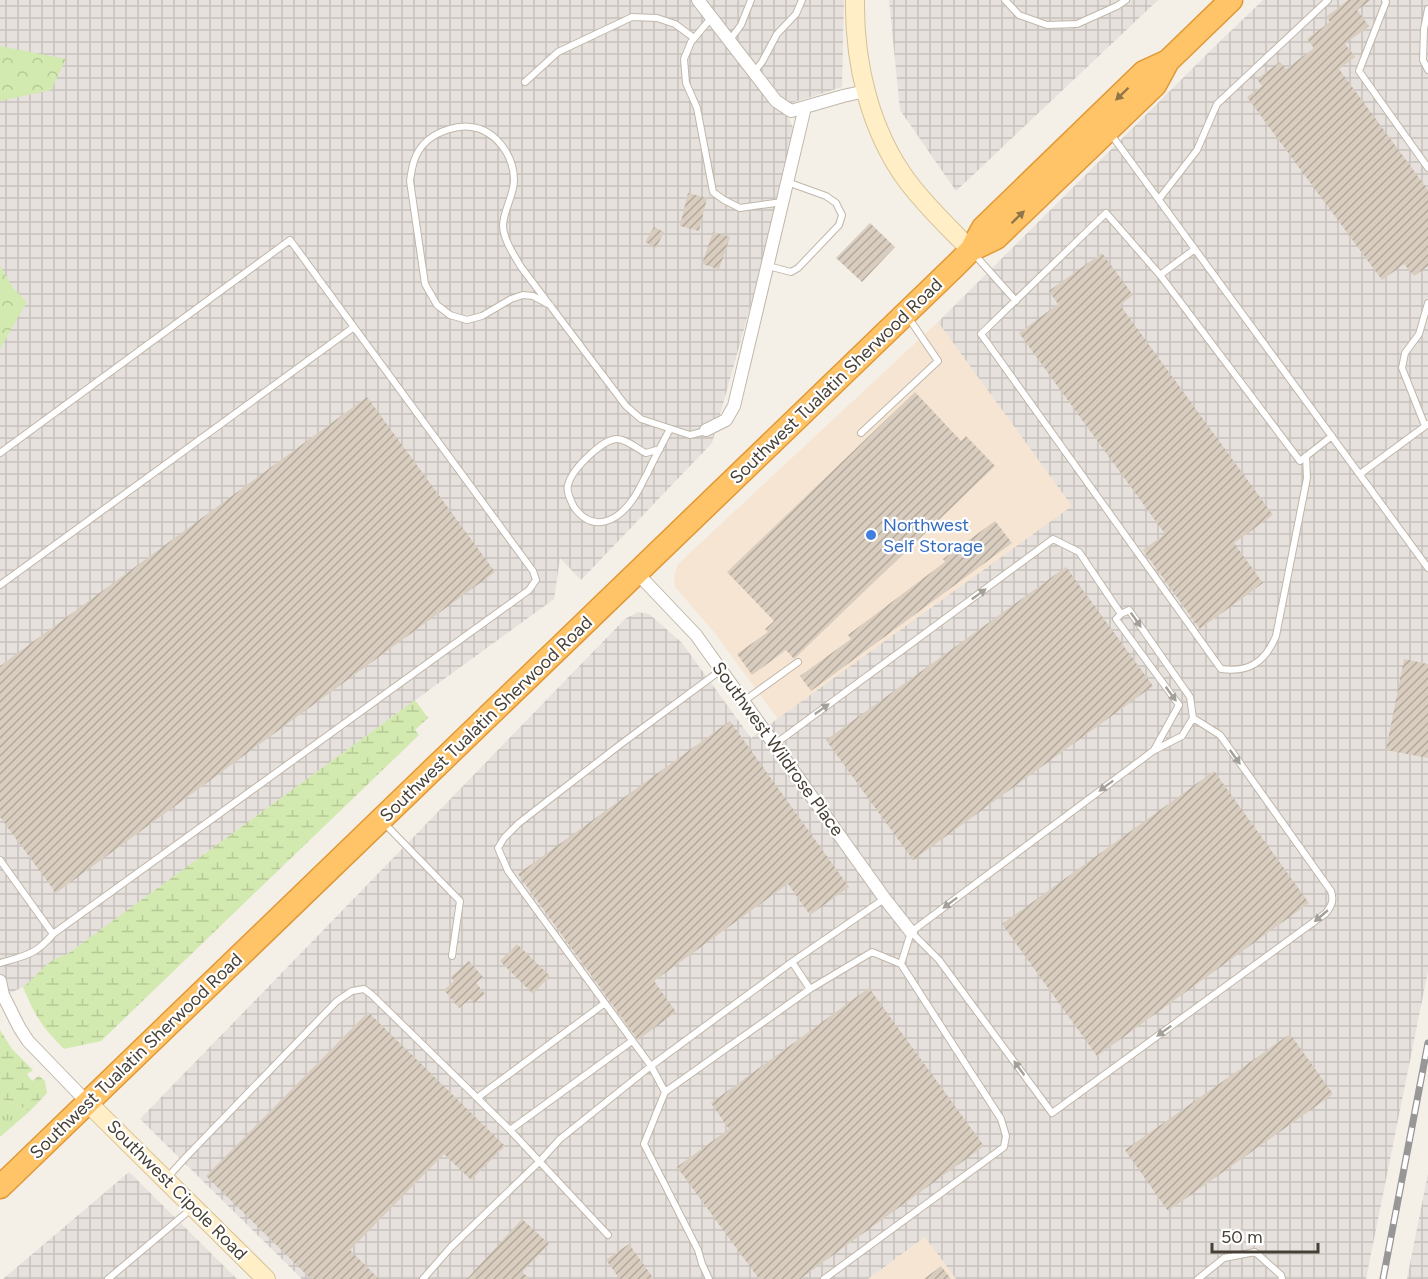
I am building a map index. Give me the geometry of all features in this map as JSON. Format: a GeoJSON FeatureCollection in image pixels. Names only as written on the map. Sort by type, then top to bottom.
{"type":"FeatureCollection","features":[{"type":"Feature","properties":{"kind":"highway","name":"Southwest Tualatin Sherwood Road"},"geometry":{"type":"LineString","coordinates":[[971,250],[996,238],[1155,85],[1168,61],[1231,0]]}},
{"type":"Feature","properties":{"kind":"highway","name":"Southwest Tualatin Sherwood Road"},"geometry":{"type":"LineString","coordinates":[[0,1187],[906,314],[971,250],[983,228],[1144,72],[1168,61]]}},
{"type":"Feature","properties":{"kind":"main road"},"geometry":{"type":"LineString","coordinates":[[855,0],[860,66],[872,110],[887,149],[907,181],[939,219],[971,250]]}},
{"type":"Feature","properties":{"kind":"main road","name":"Southwest Cipole Road"},"geometry":{"type":"LineString","coordinates":[[87,1102],[266,1279]]}},
{"type":"Feature","properties":{"kind":"street"},"geometry":{"type":"LineString","coordinates":[[698,0],[776,101],[792,111],[866,91]]}},
{"type":"Feature","properties":{"kind":"street"},"geometry":{"type":"LineString","coordinates":[[706,430],[726,420],[734,406],[805,107]]}},
{"type":"Feature","properties":{"kind":"street","name":"Southwest Wildrose Place"},"geometry":{"type":"LineString","coordinates":[[637,573],[696,635],[911,932]]}},
{"type":"Feature","properties":{"kind":"street"},"geometry":{"type":"LineString","coordinates":[[0,981],[3,995],[28,1041],[87,1102]]}},
{"type":"Feature","properties":{"kind":"lane"},"geometry":{"type":"LineString","coordinates":[[729,41],[741,25],[751,0]]}},
{"type":"Feature","properties":{"kind":"lane"},"geometry":{"type":"LineString","coordinates":[[753,72],[762,62],[777,34],[796,14],[802,0]]}},
{"type":"Feature","properties":{"kind":"lane"},"geometry":{"type":"LineString","coordinates":[[1005,0],[1019,15],[1047,25],[1077,24],[1126,0]]}},
{"type":"Feature","properties":{"kind":"lane"},"geometry":{"type":"LineString","coordinates":[[1159,199],[1197,150],[1217,104],[1328,0]]}},
{"type":"Feature","properties":{"kind":"lane"},"geometry":{"type":"LineString","coordinates":[[1385,0],[1359,71],[1428,168]]}},
{"type":"Feature","properties":{"kind":"lane"},"geometry":{"type":"LineString","coordinates":[[1428,9],[1424,29],[1423,60],[1428,70]]}},
{"type":"Feature","properties":{"kind":"lane"},"geometry":{"type":"LineString","coordinates":[[525,82],[558,51],[632,17],[657,18],[675,24],[694,38]]}},
{"type":"Feature","properties":{"kind":"lane"},"geometry":{"type":"LineString","coordinates":[[711,18],[694,38],[684,59],[686,83],[697,108],[713,192],[740,208],[783,202]]}},
{"type":"Feature","properties":{"kind":"lane"},"geometry":{"type":"LineString","coordinates":[[550,305],[533,296],[523,295],[482,316],[466,320],[450,315],[436,305],[425,284],[410,181],[416,153],[426,141],[438,133],[455,128],[472,127],[495,138],[506,150],[512,164],[514,181],[503,226],[512,252],[521,267],[550,305],[626,406],[641,419],[690,435],[706,430]]}},
{"type":"Feature","properties":{"kind":"lane"},"geometry":{"type":"LineString","coordinates":[[1108,130],[1428,568]]}},
{"type":"Feature","properties":{"kind":"lane"},"geometry":{"type":"LineString","coordinates":[[768,266],[791,272],[798,268],[839,225],[842,215],[836,202],[787,182]]}},
{"type":"Feature","properties":{"kind":"lane"},"geometry":{"type":"LineString","coordinates":[[1306,456],[1307,478],[1276,636],[1270,649],[1258,662],[1245,668],[1221,669],[981,334],[1106,213],[1160,275],[1300,461],[1306,456],[1332,436]]}},
{"type":"Feature","properties":{"kind":"lane"},"geometry":{"type":"LineString","coordinates":[[0,453],[290,240],[533,571],[536,580],[529,590],[53,934],[38,951],[0,963]]}},
{"type":"Feature","properties":{"kind":"lane"},"geometry":{"type":"LineString","coordinates":[[1160,275],[1195,249]]}},
{"type":"Feature","properties":{"kind":"lane"},"geometry":{"type":"LineString","coordinates":[[971,250],[1016,301]]}},
{"type":"Feature","properties":{"kind":"lane"},"geometry":{"type":"LineString","coordinates":[[1360,474],[1427,424],[1402,368],[1405,353],[1419,334],[1428,303]]}},
{"type":"Feature","properties":{"kind":"lane"},"geometry":{"type":"LineString","coordinates":[[861,433],[938,361],[906,314]]}},
{"type":"Feature","properties":{"kind":"lane"},"geometry":{"type":"LineString","coordinates":[[0,585],[354,327]]}},
{"type":"Feature","properties":{"kind":"lane"},"geometry":{"type":"LineString","coordinates":[[660,449],[646,453],[623,440],[616,439],[600,446],[586,458],[573,475],[568,485],[571,501],[584,518],[594,523],[611,520],[633,500],[660,449],[670,429]]}},
{"type":"Feature","properties":{"kind":"lane"},"geometry":{"type":"LineString","coordinates":[[775,744],[1053,539],[1079,552],[1121,614]]}},
{"type":"Feature","properties":{"kind":"lane"},"geometry":{"type":"LineString","coordinates":[[901,964],[911,932],[1153,751],[1182,736],[1193,718],[1190,697],[1129,610],[1116,619],[1179,705],[1153,751]]}},
{"type":"Feature","properties":{"kind":"lane"},"geometry":{"type":"LineString","coordinates":[[744,701],[798,662]]}},
{"type":"Feature","properties":{"kind":"lane"},"geometry":{"type":"LineString","coordinates":[[665,1092],[651,1066],[508,872],[498,848],[504,838],[519,823],[722,670]]}},
{"type":"Feature","properties":{"kind":"lane"},"geometry":{"type":"LineString","coordinates":[[911,932],[939,960],[1052,1113],[1326,913],[1333,898],[1331,891],[1220,735],[1193,718]]}},
{"type":"Feature","properties":{"kind":"lane"},"geometry":{"type":"LineString","coordinates":[[381,820],[460,901],[452,956]]}},
{"type":"Feature","properties":{"kind":"lane"},"geometry":{"type":"LineString","coordinates":[[0,860],[53,934]]}},
{"type":"Feature","properties":{"kind":"lane"},"geometry":{"type":"LineString","coordinates":[[423,1279],[451,1247],[560,1139],[651,1066],[792,962],[885,899]]}},
{"type":"Feature","properties":{"kind":"lane"},"geometry":{"type":"LineString","coordinates":[[709,1279],[698,1250],[644,1144],[665,1092],[810,989],[872,952],[901,964],[1001,1119],[1006,1136],[1004,1147],[824,1279]]}},
{"type":"Feature","properties":{"kind":"lane"},"geometry":{"type":"LineString","coordinates":[[792,962],[810,989]]}},
{"type":"Feature","properties":{"kind":"lane"},"geometry":{"type":"LineString","coordinates":[[166,1179],[337,1001],[352,992],[364,990],[372,995],[510,1130],[608,1235]]}},
{"type":"Feature","properties":{"kind":"lane"},"geometry":{"type":"LineString","coordinates":[[477,1098],[605,1003]]}},
{"type":"Feature","properties":{"kind":"lane"},"geometry":{"type":"LineString","coordinates":[[510,1130],[632,1041]]}},
{"type":"Feature","properties":{"kind":"lane"},"geometry":{"type":"LineString","coordinates":[[108,1279],[194,1207]]}},
{"type":"Feature","properties":{"kind":"lane"},"geometry":{"type":"LineString","coordinates":[[1198,1279],[1224,1258],[1255,1252],[1281,1275],[1282,1279]]}},
{"type":"Feature","properties":{"kind":"shaded area"},"geometry":{"type":"Polygon","coordinates":[[[0,0],[844,0],[842,87],[782,106],[798,137],[712,443],[581,580],[560,558],[554,599],[66,955],[50,963],[33,980],[0,998],[0,349],[26,303],[0,322],[0,0]]]}},
{"type":"Feature","properties":{"kind":"shaded area"},"geometry":{"type":"Polygon","coordinates":[[[889,0],[1158,0],[956,191],[900,110],[889,0]]]}},
{"type":"Feature","properties":{"kind":"shaded area"},"geometry":{"type":"Polygon","coordinates":[[[1263,0],[1428,0],[1428,971],[1366,1279],[956,1279],[925,1237],[868,1279],[302,1279],[140,1119],[625,619],[638,612],[649,614],[682,643],[751,738],[1072,506],[938,322],[1263,0]]]}},
{"type":"Feature","properties":{"kind":"shaded area","name":"Northwest Self Storage"},"geometry":{"type":"Polygon","coordinates":[[[938,322],[1073,506],[778,719],[714,632],[675,587],[674,576],[678,564],[938,322]]]}},
{"type":"Feature","properties":{"kind":"shaded area"},"geometry":{"type":"Polygon","coordinates":[[[129,1172],[237,1279],[3,1279],[129,1172]]]}},
{"type":"Feature","properties":{"kind":"shaded area"},"geometry":{"type":"Polygon","coordinates":[[[1428,1173],[1428,1279],[1407,1279],[1428,1173]]]}},
{"type":"Feature","properties":{"kind":"shaded area"},"geometry":{"type":"Polygon","coordinates":[[[926,1237],[956,1279],[868,1279],[926,1237]]]}},
{"type":"Feature","properties":{"kind":"green space"},"geometry":{"type":"Polygon","coordinates":[[[0,46],[66,59],[51,90],[0,101],[0,46]]]}},
{"type":"Feature","properties":{"kind":"green space"},"geometry":{"type":"Polygon","coordinates":[[[0,266],[14,289],[27,302],[0,349],[0,266]]]}},
{"type":"Feature","properties":{"kind":"green space"},"geometry":{"type":"Polygon","coordinates":[[[415,700],[428,718],[415,730],[419,735],[101,1041],[64,1049],[56,1041],[40,1021],[23,987],[48,964],[66,955],[415,700]]]}},
{"type":"Feature","properties":{"kind":"green space"},"geometry":{"type":"Polygon","coordinates":[[[0,1030],[12,1049],[33,1070],[27,1074],[32,1081],[39,1076],[45,1081],[47,1093],[30,1111],[0,1098],[0,1030]]]}},
{"type":"Feature","properties":{"kind":"green space"},"geometry":{"type":"Polygon","coordinates":[[[0,1098],[30,1111],[0,1137],[0,1098]]]}},
{"type":"Feature","properties":{"kind":"building"},"geometry":{"type":"Polygon","coordinates":[[[1348,0],[1371,0],[1357,10],[1369,26],[1345,44],[1355,57],[1339,69],[1428,190],[1428,266],[1414,276],[1404,264],[1382,280],[1247,97],[1262,86],[1257,79],[1280,62],[1286,69],[1314,48],[1307,39],[1330,22],[1326,17],[1348,0]]]}},
{"type":"Feature","properties":{"kind":"building"},"geometry":{"type":"Polygon","coordinates":[[[688,193],[707,198],[699,231],[680,226],[688,193]]]}},
{"type":"Feature","properties":{"kind":"building"},"geometry":{"type":"Polygon","coordinates":[[[870,223],[895,247],[862,282],[836,258],[870,223]]]}},
{"type":"Feature","properties":{"kind":"building"},"geometry":{"type":"Polygon","coordinates":[[[654,227],[664,232],[656,248],[645,242],[654,227]]]}},
{"type":"Feature","properties":{"kind":"building"},"geometry":{"type":"Polygon","coordinates":[[[713,232],[730,237],[719,269],[702,264],[713,232]]]}},
{"type":"Feature","properties":{"kind":"building"},"geometry":{"type":"Polygon","coordinates":[[[1102,253],[1133,295],[1120,305],[1273,515],[1234,543],[1263,583],[1200,629],[1143,550],[1165,534],[1019,333],[1058,304],[1049,291],[1102,253]]]}},
{"type":"Feature","properties":{"kind":"building"},"geometry":{"type":"Polygon","coordinates":[[[915,392],[961,441],[966,436],[995,466],[794,659],[786,650],[752,675],[737,654],[768,632],[765,629],[774,621],[727,572],[915,392]]]}},
{"type":"Feature","properties":{"kind":"building"},"geometry":{"type":"Polygon","coordinates":[[[367,397],[495,572],[56,893],[0,817],[0,666],[367,397]]]}},
{"type":"Feature","properties":{"kind":"building"},"geometry":{"type":"Polygon","coordinates":[[[995,521],[1012,543],[811,691],[800,676],[851,639],[848,635],[945,562],[943,559],[995,521]]]}},
{"type":"Feature","properties":{"kind":"building"},"geometry":{"type":"Polygon","coordinates":[[[1066,567],[1153,686],[913,860],[826,740],[1066,567]]]}},
{"type":"Feature","properties":{"kind":"building"},"geometry":{"type":"Polygon","coordinates":[[[1404,659],[1428,664],[1428,758],[1386,750],[1404,659]]]}},
{"type":"Feature","properties":{"kind":"building"},"geometry":{"type":"Polygon","coordinates":[[[730,721],[849,887],[810,915],[788,884],[654,981],[676,1012],[638,1040],[518,874],[730,721]]]}},
{"type":"Feature","properties":{"kind":"building"},"geometry":{"type":"Polygon","coordinates":[[[1214,771],[1309,903],[1097,1056],[1002,924],[1214,771]]]}},
{"type":"Feature","properties":{"kind":"building"},"geometry":{"type":"Polygon","coordinates":[[[517,944],[550,976],[533,994],[500,961],[517,944]]]}},
{"type":"Feature","properties":{"kind":"building"},"geometry":{"type":"Polygon","coordinates":[[[469,961],[483,977],[476,983],[485,994],[474,1003],[470,999],[459,1008],[444,990],[454,981],[451,977],[469,961]]]}},
{"type":"Feature","properties":{"kind":"building"},"geometry":{"type":"Polygon","coordinates":[[[869,988],[984,1146],[800,1279],[759,1279],[677,1167],[729,1129],[711,1103],[869,988]]]}},
{"type":"Feature","properties":{"kind":"building"},"geometry":{"type":"Polygon","coordinates":[[[368,1012],[505,1146],[471,1180],[444,1154],[350,1250],[379,1279],[311,1279],[206,1176],[368,1012]]]}},
{"type":"Feature","properties":{"kind":"building"},"geometry":{"type":"Polygon","coordinates":[[[1290,1034],[1333,1094],[1168,1211],[1125,1150],[1290,1034]]]}},
{"type":"Feature","properties":{"kind":"building"},"geometry":{"type":"Polygon","coordinates":[[[522,1219],[549,1244],[522,1272],[530,1279],[467,1279],[522,1219]]]}},
{"type":"Feature","properties":{"kind":"building"},"geometry":{"type":"Polygon","coordinates":[[[629,1244],[654,1279],[620,1279],[606,1260],[629,1244]]]}},
{"type":"Feature","properties":{"kind":"building"},"geometry":{"type":"Polygon","coordinates":[[[941,1266],[951,1279],[924,1279],[941,1266]]]}},
{"type":"Feature","properties":{"kind":"railway"},"geometry":{"type":"LineString","coordinates":[[1383,1279],[1428,1043]]}},
{"type":"Feature","properties":{"kind":"place","name":"Northwest Self Storage"},"geometry":{"type":"Point","coordinates":[871,535]}}]}
